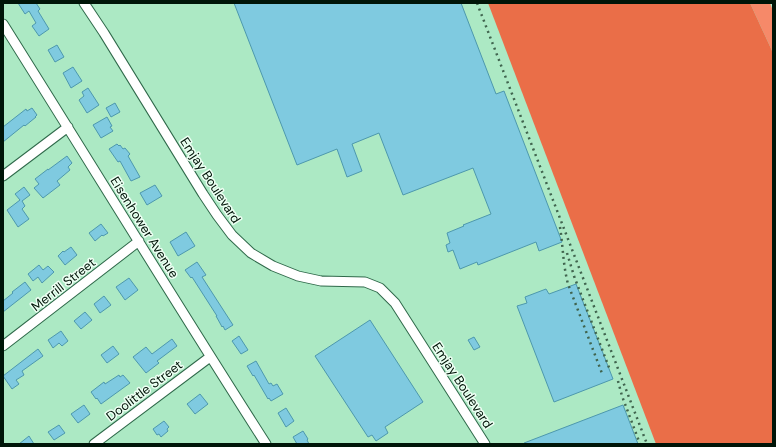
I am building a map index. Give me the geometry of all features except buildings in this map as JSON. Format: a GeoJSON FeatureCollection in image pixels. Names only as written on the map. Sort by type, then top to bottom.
{"type":"FeatureCollection","features":[{"type":"Feature","properties":{"kind":"street","name":"Emjay Boulevard"},"geometry":{"type":"LineString","coordinates":[[84,3],[203,194],[232,235],[252,253],[273,266],[298,276],[321,281],[365,282],[380,288],[395,303],[485,444]]}},
{"type":"Feature","properties":{"kind":"street","name":"Eisenhower Avenue"},"geometry":{"type":"LineString","coordinates":[[3,24],[210,357],[266,444]]}},
{"type":"Feature","properties":{"kind":"street"},"geometry":{"type":"LineString","coordinates":[[3,176],[68,127]]}},
{"type":"Feature","properties":{"kind":"street","name":"Merrill Street"},"geometry":{"type":"LineString","coordinates":[[3,346],[139,241]]}},
{"type":"Feature","properties":{"kind":"street","name":"Doolittle Street"},"geometry":{"type":"LineString","coordinates":[[94,444],[210,357]]}},
{"type":"Feature","properties":{"kind":"shaded area"},"geometry":{"type":"Polygon","coordinates":[[[488,3],[750,3],[773,53],[773,444],[656,444],[488,3]]]}},
{"type":"Feature","properties":{"kind":"shaded area"},"geometry":{"type":"Polygon","coordinates":[[[750,3],[770,3],[773,11],[773,53],[750,3]]]}},
{"type":"Feature","properties":{"kind":"railway"},"geometry":{"type":"LineString","coordinates":[[477,3],[647,444]]}},
{"type":"Feature","properties":{"kind":"railway"},"geometry":{"type":"LineString","coordinates":[[560,227],[568,284],[603,376]]}},
{"type":"Feature","properties":{"kind":"railway"},"geometry":{"type":"LineString","coordinates":[[567,253],[574,276],[610,370]]}},
{"type":"Feature","properties":{"kind":"railway"},"geometry":{"type":"LineString","coordinates":[[618,381],[640,444]]}}]}
